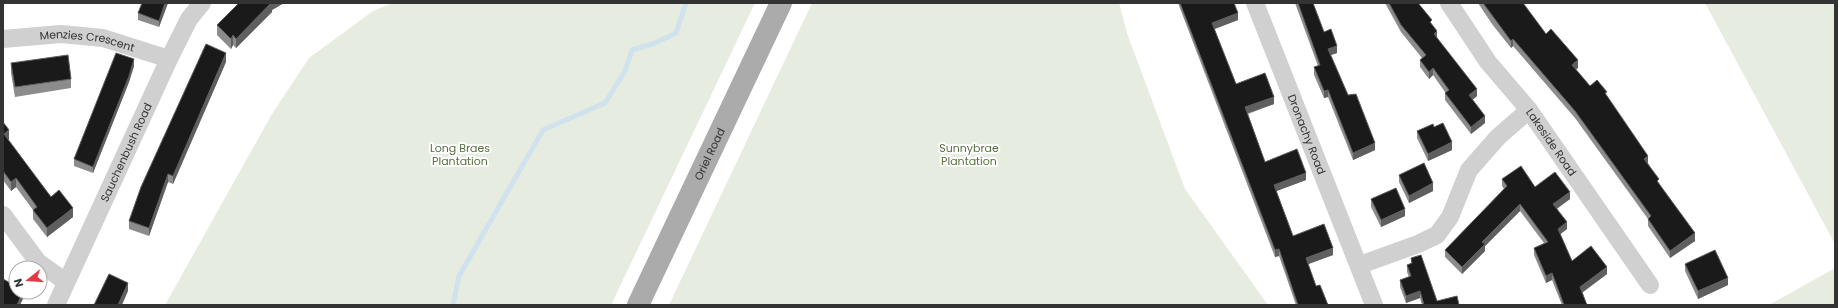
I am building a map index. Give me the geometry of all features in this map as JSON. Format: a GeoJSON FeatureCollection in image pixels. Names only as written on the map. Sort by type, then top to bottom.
{"type":"FeatureCollection","features":[{"type":"Feature","properties":{"kind":"main road","name":"Oriel Road"},"geometry":{"type":"LineString","coordinates":[[638,305],[781,3]]}},
{"type":"Feature","properties":{"kind":"street","name":"Sauchenbush Road"},"geometry":{"type":"LineString","coordinates":[[56,305],[169,59],[189,19],[202,3]]}},
{"type":"Feature","properties":{"kind":"street","name":"Dronachy Road"},"geometry":{"type":"LineString","coordinates":[[1255,3],[1360,265],[1374,305]]}},
{"type":"Feature","properties":{"kind":"street","name":"Lakeside Road"},"geometry":{"type":"LineString","coordinates":[[1449,3],[1488,62],[1529,110],[1650,285]]}},
{"type":"Feature","properties":{"kind":"street","name":"Menzies Crescent"},"geometry":{"type":"LineString","coordinates":[[3,39],[61,34],[103,38],[169,59]]}},
{"type":"Feature","properties":{"kind":"street"},"geometry":{"type":"LineString","coordinates":[[1360,265],[1418,244],[1437,235],[1450,217],[1469,170],[1498,137],[1529,110]]}},
{"type":"Feature","properties":{"kind":"street"},"geometry":{"type":"LineString","coordinates":[[3,215],[38,262],[66,282]]}},
{"type":"Feature","properties":{"kind":"green space","name":"Long Braes Plantation"},"geometry":{"type":"Polygon","coordinates":[[[393,3],[755,3],[611,305],[165,305],[272,114],[309,58],[373,11],[393,3]]]}},
{"type":"Feature","properties":{"kind":"green space","name":"Sunnybrae Plantation"},"geometry":{"type":"Polygon","coordinates":[[[812,3],[1119,3],[1128,36],[1185,189],[1268,305],[669,305],[812,3]]]}},
{"type":"Feature","properties":{"kind":"green space"},"geometry":{"type":"Polygon","coordinates":[[[1705,3],[1835,3],[1835,244],[1705,3]]]}},
{"type":"Feature","properties":{"kind":"green space"},"geometry":{"type":"Polygon","coordinates":[[[1835,268],[1835,305],[1769,305],[1835,268]]]}},
{"type":"Feature","properties":{"kind":"building"},"geometry":{"type":"Polygon","coordinates":[[[142,3],[165,3],[159,21],[138,13],[142,3]]]}},
{"type":"Feature","properties":{"kind":"building"},"geometry":{"type":"Polygon","coordinates":[[[239,3],[271,3],[236,39],[233,35],[231,39],[217,25],[239,3]]]}},
{"type":"Feature","properties":{"kind":"building"},"geometry":{"type":"Polygon","coordinates":[[[1180,3],[1234,3],[1238,13],[1212,23],[1236,84],[1265,73],[1274,97],[1245,107],[1265,162],[1297,149],[1306,173],[1274,185],[1293,236],[1324,224],[1333,248],[1306,258],[1316,286],[1320,285],[1328,305],[1298,305],[1279,249],[1275,250],[1180,3]]]}},
{"type":"Feature","properties":{"kind":"building"},"geometry":{"type":"Polygon","coordinates":[[[1298,3],[1313,3],[1324,32],[1331,29],[1337,46],[1328,49],[1348,95],[1356,94],[1375,143],[1353,153],[1328,90],[1324,91],[1314,67],[1320,65],[1298,3]]]}},
{"type":"Feature","properties":{"kind":"building"},"geometry":{"type":"Polygon","coordinates":[[[1389,3],[1418,3],[1432,20],[1430,22],[1437,31],[1434,34],[1477,89],[1469,95],[1485,116],[1471,127],[1445,93],[1449,90],[1433,68],[1429,72],[1420,60],[1426,55],[1401,25],[1389,3]]]}},
{"type":"Feature","properties":{"kind":"building"},"geometry":{"type":"Polygon","coordinates":[[[1483,3],[1523,3],[1546,34],[1551,29],[1578,60],[1572,65],[1590,86],[1597,80],[1607,92],[1605,93],[1648,156],[1644,159],[1659,179],[1657,181],[1695,233],[1670,251],[1648,219],[1651,216],[1575,111],[1513,39],[1511,41],[1483,3]]]}},
{"type":"Feature","properties":{"kind":"building"},"geometry":{"type":"Polygon","coordinates":[[[206,44],[226,53],[173,176],[168,174],[149,228],[129,221],[141,187],[206,44]]]}},
{"type":"Feature","properties":{"kind":"building"},"geometry":{"type":"Polygon","coordinates":[[[116,53],[134,59],[129,76],[93,167],[74,159],[116,53]]]}},
{"type":"Feature","properties":{"kind":"building"},"geometry":{"type":"Polygon","coordinates":[[[68,55],[71,79],[15,87],[11,63],[68,55]]]}},
{"type":"Feature","properties":{"kind":"building"},"geometry":{"type":"Polygon","coordinates":[[[3,122],[9,130],[4,134],[51,197],[59,190],[73,208],[47,228],[33,210],[37,207],[16,178],[11,182],[3,171],[3,122]]]}},
{"type":"Feature","properties":{"kind":"building"},"geometry":{"type":"Polygon","coordinates":[[[1443,123],[1452,142],[1428,154],[1417,131],[1433,124],[1434,127],[1443,123]]]}},
{"type":"Feature","properties":{"kind":"building"},"geometry":{"type":"Polygon","coordinates":[[[1424,163],[1433,183],[1409,196],[1399,175],[1424,163]]]}},
{"type":"Feature","properties":{"kind":"building"},"geometry":{"type":"Polygon","coordinates":[[[1521,166],[1535,187],[1555,172],[1570,192],[1553,204],[1567,222],[1558,229],[1572,261],[1591,246],[1607,267],[1580,287],[1587,305],[1564,305],[1552,273],[1546,276],[1534,248],[1548,242],[1520,204],[1482,242],[1485,244],[1462,267],[1445,250],[1507,186],[1502,179],[1521,166]]]}},
{"type":"Feature","properties":{"kind":"building"},"geometry":{"type":"Polygon","coordinates":[[[1396,188],[1405,209],[1381,220],[1371,199],[1396,188]]]}},
{"type":"Feature","properties":{"kind":"building"},"geometry":{"type":"Polygon","coordinates":[[[1715,250],[1728,278],[1698,291],[1685,264],[1715,250]]]}},
{"type":"Feature","properties":{"kind":"building"},"geometry":{"type":"Polygon","coordinates":[[[1421,255],[1437,301],[1457,296],[1459,305],[1424,305],[1420,291],[1406,296],[1400,280],[1411,276],[1407,265],[1412,263],[1411,258],[1421,255]]]}},
{"type":"Feature","properties":{"kind":"building"},"geometry":{"type":"Polygon","coordinates":[[[109,274],[128,283],[118,305],[94,305],[109,274]]]}},
{"type":"Feature","properties":{"kind":"building"},"geometry":{"type":"Polygon","coordinates":[[[3,279],[8,282],[8,300],[19,300],[17,305],[3,305],[3,279]]]}},
{"type":"Feature","properties":{"kind":"waterway"},"geometry":{"type":"LineString","coordinates":[[453,305],[459,276],[543,130],[605,103],[625,71],[632,50],[655,43],[676,33],[686,3]]}}]}
